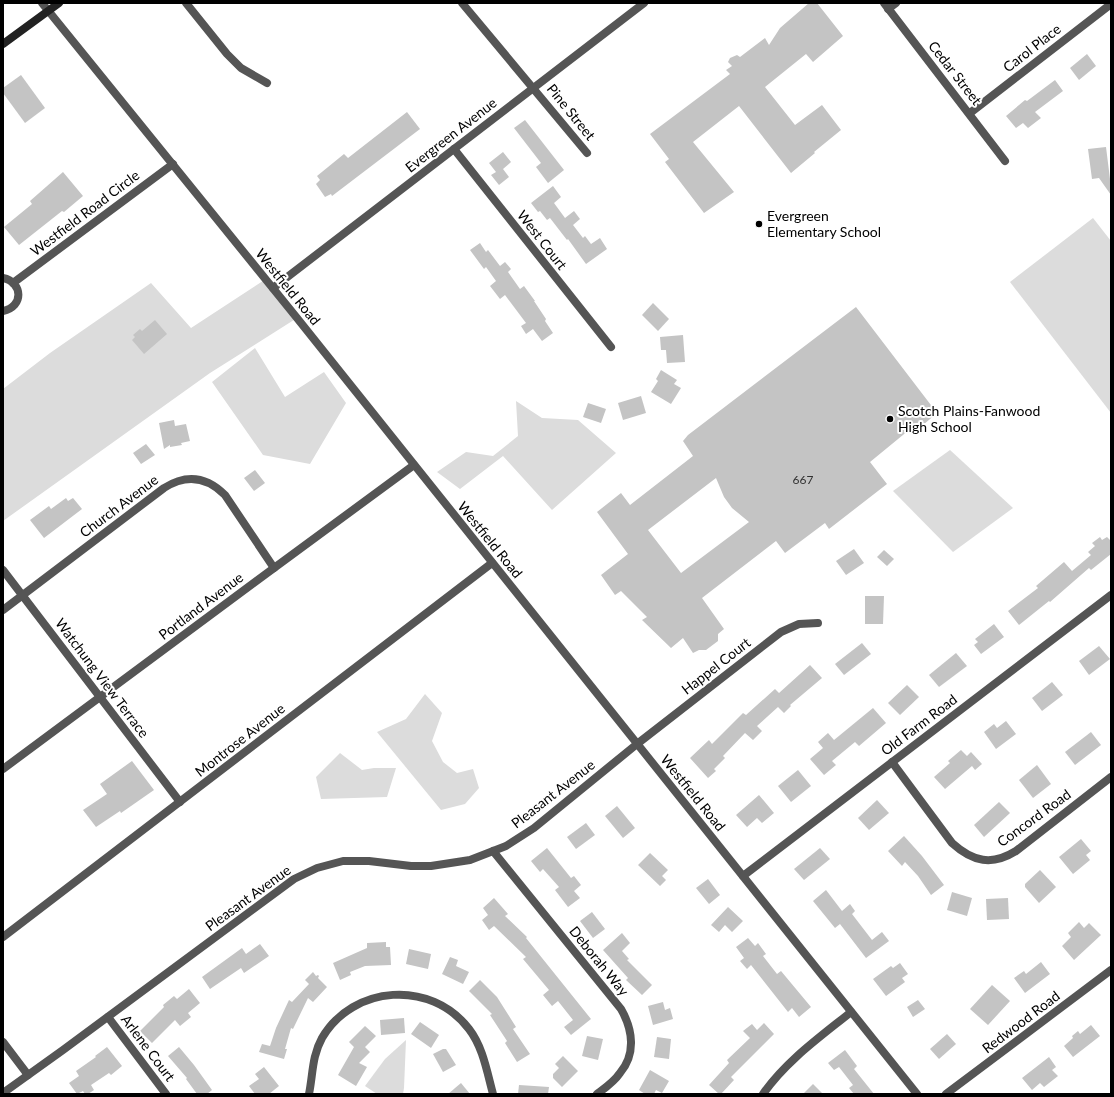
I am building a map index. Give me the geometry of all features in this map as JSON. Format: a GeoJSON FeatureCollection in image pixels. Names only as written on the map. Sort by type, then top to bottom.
{"type":"FeatureCollection","features":[{"type":"Feature","properties":{"kind":"street","name":"Westfield Road"},"geometry":{"type":"LineString","coordinates":[[42,3],[273,288],[917,1094]]}},
{"type":"Feature","properties":{"kind":"street"},"geometry":{"type":"LineString","coordinates":[[3,44],[59,3]]}},
{"type":"Feature","properties":{"kind":"street"},"geometry":{"type":"LineString","coordinates":[[186,3],[227,54],[241,68],[267,83]]}},
{"type":"Feature","properties":{"kind":"street","name":"Pine Street"},"geometry":{"type":"LineString","coordinates":[[462,3],[587,153]]}},
{"type":"Feature","properties":{"kind":"street","name":"Evergreen Avenue"},"geometry":{"type":"LineString","coordinates":[[273,288],[644,3]]}},
{"type":"Feature","properties":{"kind":"street"},"geometry":{"type":"LineString","coordinates":[[886,6],[896,3]]}},
{"type":"Feature","properties":{"kind":"street","name":"Carol Place"},"geometry":{"type":"LineString","coordinates":[[970,113],[1111,4]]}},
{"type":"Feature","properties":{"kind":"street","name":"Cedar Street"},"geometry":{"type":"LineString","coordinates":[[886,6],[1005,160]]}},
{"type":"Feature","properties":{"kind":"street","name":"West Court"},"geometry":{"type":"LineString","coordinates":[[454,149],[611,347]]}},
{"type":"Feature","properties":{"kind":"street","name":"Westfield Road Circle"},"geometry":{"type":"LineString","coordinates":[[13,283],[173,164]]}},
{"type":"Feature","properties":{"kind":"street"},"geometry":{"type":"LineString","coordinates":[[3,278],[13,283],[18,292],[16,302],[9,309],[3,311]]}},
{"type":"Feature","properties":{"kind":"street","name":"Portland Avenue"},"geometry":{"type":"LineString","coordinates":[[3,769],[414,465]]}},
{"type":"Feature","properties":{"kind":"street","name":"Church Avenue"},"geometry":{"type":"LineString","coordinates":[[3,610],[164,488],[176,482],[189,479],[207,481],[219,488],[274,568]]}},
{"type":"Feature","properties":{"kind":"street","name":"Montrose Avenue"},"geometry":{"type":"LineString","coordinates":[[3,937],[492,563]]}},
{"type":"Feature","properties":{"kind":"street","name":"Watchung View Terrace"},"geometry":{"type":"LineString","coordinates":[[3,570],[180,802]]}},
{"type":"Feature","properties":{"kind":"street","name":"Old Farm Road"},"geometry":{"type":"LineString","coordinates":[[743,876],[1111,595]]}},
{"type":"Feature","properties":{"kind":"street","name":"Happel Court"},"geometry":{"type":"LineString","coordinates":[[637,744],[781,632],[799,624],[818,623]]}},
{"type":"Feature","properties":{"kind":"street","name":"Pleasant Avenue"},"geometry":{"type":"LineString","coordinates":[[3,1094],[283,887],[305,873],[330,864],[356,860],[411,866],[438,866],[470,860],[494,851],[506,846],[534,828],[637,744]]}},
{"type":"Feature","properties":{"kind":"street","name":"Concord Road"},"geometry":{"type":"LineString","coordinates":[[892,762],[952,843],[961,852],[970,857],[989,861],[1003,858],[1016,852],[1111,777]]}},
{"type":"Feature","properties":{"kind":"street","name":"Deborah Way"},"geometry":{"type":"LineString","coordinates":[[494,851],[627,1019],[632,1041],[627,1063],[614,1081],[597,1094]]}},
{"type":"Feature","properties":{"kind":"street","name":"Redwood Road"},"geometry":{"type":"LineString","coordinates":[[946,1094],[1111,970]]}},
{"type":"Feature","properties":{"kind":"street"},"geometry":{"type":"LineString","coordinates":[[309,1094],[314,1057],[321,1040],[332,1025],[345,1012],[361,1002],[378,996],[397,994],[415,996],[433,1001],[449,1010],[463,1022],[474,1036],[480,1048],[493,1094]]}},
{"type":"Feature","properties":{"kind":"street"},"geometry":{"type":"LineString","coordinates":[[763,1094],[774,1078],[791,1061],[851,1012]]}},
{"type":"Feature","properties":{"kind":"street","name":"Arlene Court"},"geometry":{"type":"LineString","coordinates":[[108,1017],[166,1094]]}},
{"type":"Feature","properties":{"kind":"street"},"geometry":{"type":"LineString","coordinates":[[3,1042],[28,1076]]}},
{"type":"Feature","properties":{"kind":"shaded area"},"geometry":{"type":"Polygon","coordinates":[[[1093,218],[1111,241],[1111,413],[1010,282],[1093,218]]]}},
{"type":"Feature","properties":{"kind":"shaded area"},"geometry":{"type":"Polygon","coordinates":[[[266,279],[297,318],[210,373],[3,521],[3,389],[50,353],[151,283],[191,328],[266,279]]]}},
{"type":"Feature","properties":{"kind":"shaded area"},"geometry":{"type":"Polygon","coordinates":[[[255,348],[285,397],[324,372],[346,403],[310,464],[263,455],[212,382],[255,348]]]}},
{"type":"Feature","properties":{"kind":"shaded area"},"geometry":{"type":"Polygon","coordinates":[[[516,401],[542,418],[578,420],[616,453],[552,510],[503,456],[460,489],[437,472],[466,452],[493,456],[518,436],[516,401]]]}},
{"type":"Feature","properties":{"kind":"shaded area"},"geometry":{"type":"Polygon","coordinates":[[[950,450],[1013,508],[953,552],[893,491],[950,450]]]}},
{"type":"Feature","properties":{"kind":"shaded area"},"geometry":{"type":"Polygon","coordinates":[[[425,694],[442,713],[432,741],[443,762],[457,773],[473,769],[479,788],[465,804],[441,810],[377,732],[406,719],[425,694]]]}},
{"type":"Feature","properties":{"kind":"shaded area"},"geometry":{"type":"Polygon","coordinates":[[[340,753],[362,770],[374,768],[396,768],[387,797],[321,799],[316,777],[340,753]]]}},
{"type":"Feature","properties":{"kind":"shaded area"},"geometry":{"type":"Polygon","coordinates":[[[406,1040],[403,1094],[377,1094],[365,1086],[385,1059],[406,1040]]]}},
{"type":"Feature","properties":{"kind":"building"},"geometry":{"type":"Polygon","coordinates":[[[809,3],[817,3],[843,36],[813,62],[806,54],[765,87],[795,125],[822,105],[841,130],[791,173],[739,106],[693,142],[734,192],[704,213],[665,162],[669,159],[650,134],[730,74],[726,70],[732,66],[728,62],[730,58],[737,55],[740,57],[765,38],[769,45],[780,28],[809,3]]]}},
{"type":"Feature","properties":{"kind":"building"},"geometry":{"type":"Polygon","coordinates":[[[1087,54],[1096,66],[1079,80],[1070,68],[1087,54]]]}},
{"type":"Feature","properties":{"kind":"building"},"geometry":{"type":"Polygon","coordinates":[[[21,75],[45,108],[25,123],[3,93],[3,88],[21,75]]]}},
{"type":"Feature","properties":{"kind":"building"},"geometry":{"type":"Polygon","coordinates":[[[1055,80],[1063,91],[1035,112],[1041,118],[1028,128],[1023,123],[1016,128],[1006,116],[1025,100],[1027,101],[1055,80]]]}},
{"type":"Feature","properties":{"kind":"building"},"geometry":{"type":"Polygon","coordinates":[[[407,112],[420,129],[332,196],[331,194],[325,197],[316,184],[320,180],[317,176],[344,154],[348,158],[407,112]]]}},
{"type":"Feature","properties":{"kind":"building"},"geometry":{"type":"Polygon","coordinates":[[[525,120],[564,170],[548,183],[536,167],[541,163],[514,128],[525,120]]]}},
{"type":"Feature","properties":{"kind":"building"},"geometry":{"type":"Polygon","coordinates":[[[1106,147],[1111,195],[1099,178],[1092,179],[1088,149],[1106,147]]]}},
{"type":"Feature","properties":{"kind":"building"},"geometry":{"type":"Polygon","coordinates":[[[503,152],[511,162],[503,169],[509,177],[499,185],[491,175],[496,172],[489,163],[503,152]]]}},
{"type":"Feature","properties":{"kind":"building"},"geometry":{"type":"Polygon","coordinates":[[[63,172],[83,196],[19,245],[4,227],[32,204],[30,201],[63,172]]]}},
{"type":"Feature","properties":{"kind":"building"},"geometry":{"type":"Polygon","coordinates":[[[553,186],[561,197],[554,203],[565,218],[574,211],[580,219],[573,225],[583,238],[585,236],[591,244],[600,238],[607,249],[586,264],[568,239],[567,240],[550,218],[547,220],[531,203],[553,186]]]}},
{"type":"Feature","properties":{"kind":"building"},"geometry":{"type":"Polygon","coordinates":[[[480,243],[486,252],[488,250],[500,266],[505,262],[511,269],[508,272],[520,289],[524,286],[535,301],[553,333],[542,341],[533,329],[526,334],[521,326],[526,323],[505,295],[500,299],[490,286],[496,281],[486,267],[484,269],[470,250],[480,243]]]}},
{"type":"Feature","properties":{"kind":"building"},"geometry":{"type":"Polygon","coordinates":[[[653,303],[669,319],[658,331],[642,315],[653,303]]]}},
{"type":"Feature","properties":{"kind":"building"},"geometry":{"type":"Polygon","coordinates":[[[856,307],[937,413],[923,425],[920,421],[870,462],[887,484],[829,529],[825,523],[785,553],[776,541],[702,598],[724,629],[718,634],[718,641],[706,650],[699,650],[693,653],[683,638],[671,648],[642,620],[647,617],[621,591],[615,595],[601,575],[628,554],[597,512],[621,493],[630,505],[693,456],[683,441],[688,435],[856,307]],[[716,478],[648,530],[681,573],[749,522],[732,508],[724,497],[716,478]]]}},
{"type":"Feature","properties":{"kind":"building"},"geometry":{"type":"Polygon","coordinates":[[[155,320],[167,334],[144,354],[132,340],[135,337],[133,335],[140,329],[142,331],[155,320]]]}},
{"type":"Feature","properties":{"kind":"building"},"geometry":{"type":"Polygon","coordinates":[[[683,335],[685,362],[667,363],[666,350],[661,350],[660,337],[683,335]]]}},
{"type":"Feature","properties":{"kind":"building"},"geometry":{"type":"Polygon","coordinates":[[[661,370],[677,380],[674,384],[681,388],[671,404],[651,392],[658,381],[656,379],[661,370]]]}},
{"type":"Feature","properties":{"kind":"building"},"geometry":{"type":"Polygon","coordinates":[[[641,396],[646,413],[623,420],[618,403],[641,396]]]}},
{"type":"Feature","properties":{"kind":"building"},"geometry":{"type":"Polygon","coordinates":[[[588,403],[606,409],[601,423],[583,417],[588,403]]]}},
{"type":"Feature","properties":{"kind":"building"},"geometry":{"type":"Polygon","coordinates":[[[174,420],[175,426],[186,424],[190,441],[181,443],[182,445],[170,447],[170,445],[164,449],[159,423],[174,420]]]}},
{"type":"Feature","properties":{"kind":"building"},"geometry":{"type":"Polygon","coordinates":[[[146,444],[155,455],[141,464],[133,453],[146,444]]]}},
{"type":"Feature","properties":{"kind":"building"},"geometry":{"type":"Polygon","coordinates":[[[255,470],[265,483],[254,491],[244,478],[255,470]]]}},
{"type":"Feature","properties":{"kind":"building"},"geometry":{"type":"Polygon","coordinates":[[[66,498],[68,501],[73,498],[82,509],[44,538],[30,520],[49,506],[51,509],[66,498]]]}},
{"type":"Feature","properties":{"kind":"building"},"geometry":{"type":"Polygon","coordinates":[[[1100,537],[1102,540],[1107,537],[1111,541],[1111,554],[1091,570],[1089,568],[1050,602],[1049,601],[1019,625],[1008,611],[1038,588],[1036,586],[1064,562],[1072,571],[1091,555],[1088,552],[1095,546],[1092,543],[1100,537]]]}},
{"type":"Feature","properties":{"kind":"building"},"geometry":{"type":"Polygon","coordinates":[[[854,549],[864,563],[846,575],[836,561],[854,549]]]}},
{"type":"Feature","properties":{"kind":"building"},"geometry":{"type":"Polygon","coordinates":[[[884,550],[894,559],[887,566],[877,557],[884,550]]]}},
{"type":"Feature","properties":{"kind":"building"},"geometry":{"type":"Polygon","coordinates":[[[865,596],[884,596],[883,624],[865,624],[865,596]]]}},
{"type":"Feature","properties":{"kind":"building"},"geometry":{"type":"Polygon","coordinates":[[[994,624],[1004,637],[981,654],[974,645],[978,642],[975,639],[994,624]]]}},
{"type":"Feature","properties":{"kind":"building"},"geometry":{"type":"Polygon","coordinates":[[[862,643],[871,654],[844,675],[835,664],[862,643]]]}},
{"type":"Feature","properties":{"kind":"building"},"geometry":{"type":"Polygon","coordinates":[[[1099,646],[1110,659],[1089,675],[1079,661],[1099,646]]]}},
{"type":"Feature","properties":{"kind":"building"},"geometry":{"type":"Polygon","coordinates":[[[956,653],[967,666],[939,687],[929,675],[956,653]]]}},
{"type":"Feature","properties":{"kind":"building"},"geometry":{"type":"Polygon","coordinates":[[[810,665],[822,678],[790,705],[791,706],[784,713],[778,707],[757,726],[762,731],[753,740],[745,733],[723,756],[725,758],[714,769],[716,771],[708,778],[690,758],[709,740],[712,744],[743,713],[746,715],[775,689],[779,693],[810,665]]]}},
{"type":"Feature","properties":{"kind":"building"},"geometry":{"type":"Polygon","coordinates":[[[1052,682],[1063,695],[1042,711],[1032,698],[1052,682]]]}},
{"type":"Feature","properties":{"kind":"building"},"geometry":{"type":"Polygon","coordinates":[[[907,685],[919,697],[900,715],[888,703],[907,685]]]}},
{"type":"Feature","properties":{"kind":"building"},"geometry":{"type":"Polygon","coordinates":[[[873,708],[886,723],[859,746],[855,742],[832,761],[836,765],[824,775],[810,759],[823,748],[818,742],[828,733],[834,740],[873,708]]]}},
{"type":"Feature","properties":{"kind":"building"},"geometry":{"type":"Polygon","coordinates":[[[1006,721],[1016,734],[996,749],[984,732],[994,724],[997,728],[1006,721]]]}},
{"type":"Feature","properties":{"kind":"building"},"geometry":{"type":"Polygon","coordinates":[[[1091,732],[1101,745],[1075,765],[1065,752],[1091,732]]]}},
{"type":"Feature","properties":{"kind":"building"},"geometry":{"type":"Polygon","coordinates":[[[961,750],[967,756],[971,752],[982,764],[975,770],[972,766],[945,789],[934,777],[950,763],[948,761],[961,750]]]}},
{"type":"Feature","properties":{"kind":"building"},"geometry":{"type":"Polygon","coordinates":[[[132,761],[154,790],[121,813],[120,811],[96,827],[83,810],[107,794],[100,784],[132,761]]]}},
{"type":"Feature","properties":{"kind":"building"},"geometry":{"type":"Polygon","coordinates":[[[1037,765],[1051,784],[1033,798],[1019,780],[1037,765]]]}},
{"type":"Feature","properties":{"kind":"building"},"geometry":{"type":"Polygon","coordinates":[[[798,770],[811,786],[791,802],[778,786],[798,770]]]}},
{"type":"Feature","properties":{"kind":"building"},"geometry":{"type":"Polygon","coordinates":[[[759,795],[774,813],[762,823],[757,818],[747,827],[736,815],[759,795]]]}},
{"type":"Feature","properties":{"kind":"building"},"geometry":{"type":"Polygon","coordinates":[[[877,800],[889,813],[869,830],[858,818],[877,800]]]}},
{"type":"Feature","properties":{"kind":"building"},"geometry":{"type":"Polygon","coordinates":[[[999,802],[1010,813],[984,837],[974,825],[999,802]]]}},
{"type":"Feature","properties":{"kind":"building"},"geometry":{"type":"Polygon","coordinates":[[[617,806],[635,828],[623,838],[605,816],[617,806]]]}},
{"type":"Feature","properties":{"kind":"building"},"geometry":{"type":"Polygon","coordinates":[[[586,823],[595,835],[576,849],[567,837],[586,823]]]}},
{"type":"Feature","properties":{"kind":"building"},"geometry":{"type":"Polygon","coordinates":[[[904,836],[922,856],[944,885],[931,895],[918,876],[905,862],[902,866],[888,851],[904,836]]]}},
{"type":"Feature","properties":{"kind":"building"},"geometry":{"type":"Polygon","coordinates":[[[1081,839],[1091,851],[1086,855],[1090,860],[1073,874],[1059,857],[1081,839]]]}},
{"type":"Feature","properties":{"kind":"building"},"geometry":{"type":"Polygon","coordinates":[[[547,848],[571,878],[574,876],[581,885],[574,891],[580,898],[568,907],[555,890],[559,887],[543,869],[540,872],[531,861],[547,848]]]}},
{"type":"Feature","properties":{"kind":"building"},"geometry":{"type":"Polygon","coordinates":[[[820,848],[830,859],[804,880],[794,869],[820,848]]]}},
{"type":"Feature","properties":{"kind":"building"},"geometry":{"type":"Polygon","coordinates":[[[650,853],[668,870],[662,876],[666,880],[660,886],[638,865],[650,853]]]}},
{"type":"Feature","properties":{"kind":"building"},"geometry":{"type":"Polygon","coordinates":[[[1040,870],[1056,887],[1039,903],[1025,887],[1025,884],[1040,870]]]}},
{"type":"Feature","properties":{"kind":"building"},"geometry":{"type":"Polygon","coordinates":[[[708,879],[720,895],[709,904],[696,888],[708,879]]]}},
{"type":"Feature","properties":{"kind":"building"},"geometry":{"type":"Polygon","coordinates":[[[826,890],[842,911],[850,904],[855,911],[852,914],[872,940],[882,932],[889,941],[866,958],[840,924],[835,928],[813,901],[826,890]]]}},
{"type":"Feature","properties":{"kind":"building"},"geometry":{"type":"Polygon","coordinates":[[[952,892],[972,898],[967,916],[947,910],[952,892]]]}},
{"type":"Feature","properties":{"kind":"building"},"geometry":{"type":"Polygon","coordinates":[[[494,898],[508,914],[505,916],[527,937],[526,938],[591,1019],[571,1035],[564,1027],[573,1020],[558,1001],[552,1006],[543,995],[549,990],[523,959],[526,957],[494,926],[489,930],[482,920],[488,915],[483,908],[494,898]]]}},
{"type":"Feature","properties":{"kind":"building"},"geometry":{"type":"Polygon","coordinates":[[[1008,898],[1009,919],[987,920],[986,899],[1008,898]]]}},
{"type":"Feature","properties":{"kind":"building"},"geometry":{"type":"Polygon","coordinates":[[[728,907],[743,921],[732,932],[725,925],[719,932],[711,925],[728,907]]]}},
{"type":"Feature","properties":{"kind":"building"},"geometry":{"type":"Polygon","coordinates":[[[592,912],[605,929],[593,938],[580,921],[592,912]]]}},
{"type":"Feature","properties":{"kind":"building"},"geometry":{"type":"Polygon","coordinates":[[[1079,922],[1084,928],[1089,923],[1101,935],[1074,960],[1062,946],[1071,937],[1068,933],[1079,922]]]}},
{"type":"Feature","properties":{"kind":"building"},"geometry":{"type":"Polygon","coordinates":[[[622,933],[630,943],[622,951],[629,959],[627,960],[652,985],[642,995],[626,980],[628,978],[603,950],[622,933]]]}},
{"type":"Feature","properties":{"kind":"building"},"geometry":{"type":"Polygon","coordinates":[[[748,938],[755,946],[758,943],[766,954],[763,956],[777,974],[781,971],[811,1007],[799,1017],[792,1008],[788,1012],[751,965],[747,969],[740,961],[744,958],[736,947],[748,938]]]}},
{"type":"Feature","properties":{"kind":"building"},"geometry":{"type":"Polygon","coordinates":[[[386,942],[386,947],[390,947],[391,965],[365,966],[350,972],[351,975],[340,980],[333,963],[367,948],[367,943],[386,942]]]}},
{"type":"Feature","properties":{"kind":"building"},"geometry":{"type":"Polygon","coordinates":[[[260,944],[269,956],[244,973],[241,968],[210,989],[202,977],[242,948],[246,954],[260,944]]]}},
{"type":"Feature","properties":{"kind":"building"},"geometry":{"type":"Polygon","coordinates":[[[409,949],[431,954],[428,969],[406,964],[409,949]]]}},
{"type":"Feature","properties":{"kind":"building"},"geometry":{"type":"Polygon","coordinates":[[[450,957],[458,960],[456,966],[469,972],[463,984],[442,974],[450,957]]]}},
{"type":"Feature","properties":{"kind":"building"},"geometry":{"type":"Polygon","coordinates":[[[1041,962],[1050,974],[1025,993],[1014,978],[1024,971],[1026,974],[1041,962]]]}},
{"type":"Feature","properties":{"kind":"building"},"geometry":{"type":"Polygon","coordinates":[[[900,963],[908,974],[902,978],[905,982],[886,996],[873,979],[891,966],[893,968],[900,963]]]}},
{"type":"Feature","properties":{"kind":"building"},"geometry":{"type":"Polygon","coordinates":[[[313,972],[316,976],[319,976],[318,978],[327,987],[313,1002],[308,998],[293,1029],[291,1028],[285,1049],[287,1049],[284,1059],[259,1052],[262,1044],[270,1046],[276,1028],[289,1000],[292,1002],[309,984],[305,980],[313,972]]]}},
{"type":"Feature","properties":{"kind":"building"},"geometry":{"type":"Polygon","coordinates":[[[480,980],[497,997],[516,1027],[513,1029],[530,1054],[517,1062],[505,1043],[507,1041],[490,1015],[492,1014],[469,991],[480,980]]]}},
{"type":"Feature","properties":{"kind":"building"},"geometry":{"type":"Polygon","coordinates":[[[992,985],[1010,1001],[988,1025],[970,1009],[992,985]]]}},
{"type":"Feature","properties":{"kind":"building"},"geometry":{"type":"Polygon","coordinates":[[[189,989],[200,1003],[188,1013],[191,1017],[180,1026],[175,1020],[152,1043],[140,1031],[164,1007],[163,1005],[174,996],[177,999],[189,989]]]}},
{"type":"Feature","properties":{"kind":"building"},"geometry":{"type":"Polygon","coordinates":[[[918,1000],[925,1009],[913,1017],[907,1007],[918,1000]]]}},
{"type":"Feature","properties":{"kind":"building"},"geometry":{"type":"Polygon","coordinates":[[[663,1002],[665,1010],[670,1008],[673,1019],[653,1025],[648,1006],[663,1002]]]}},
{"type":"Feature","properties":{"kind":"building"},"geometry":{"type":"Polygon","coordinates":[[[404,1018],[405,1033],[381,1035],[380,1020],[404,1018]]]}},
{"type":"Feature","properties":{"kind":"building"},"geometry":{"type":"Polygon","coordinates":[[[420,1022],[439,1035],[431,1048],[411,1034],[420,1022]]]}},
{"type":"Feature","properties":{"kind":"building"},"geometry":{"type":"Polygon","coordinates":[[[764,1023],[774,1034],[731,1077],[734,1080],[721,1094],[719,1094],[709,1085],[729,1063],[727,1060],[750,1038],[743,1031],[752,1024],[757,1030],[764,1023]]]}},
{"type":"Feature","properties":{"kind":"building"},"geometry":{"type":"Polygon","coordinates":[[[1091,1025],[1100,1036],[1073,1057],[1064,1046],[1078,1031],[1080,1034],[1091,1025]]]}},
{"type":"Feature","properties":{"kind":"building"},"geometry":{"type":"Polygon","coordinates":[[[365,1026],[376,1036],[365,1047],[370,1052],[359,1063],[367,1067],[356,1086],[338,1075],[354,1047],[349,1042],[365,1026]]]}},
{"type":"Feature","properties":{"kind":"building"},"geometry":{"type":"Polygon","coordinates":[[[947,1034],[956,1044],[939,1059],[930,1049],[947,1034]]]}},
{"type":"Feature","properties":{"kind":"building"},"geometry":{"type":"Polygon","coordinates":[[[587,1036],[603,1039],[598,1060],[582,1056],[587,1036]]]}},
{"type":"Feature","properties":{"kind":"building"},"geometry":{"type":"Polygon","coordinates":[[[657,1037],[671,1039],[669,1059],[654,1057],[657,1037]]]}},
{"type":"Feature","properties":{"kind":"building"},"geometry":{"type":"Polygon","coordinates":[[[107,1047],[122,1066],[111,1075],[109,1073],[91,1085],[94,1090],[88,1094],[85,1094],[83,1091],[77,1094],[69,1083],[79,1076],[76,1071],[107,1047]]]}},
{"type":"Feature","properties":{"kind":"building"},"geometry":{"type":"Polygon","coordinates":[[[179,1047],[212,1090],[207,1094],[197,1094],[186,1079],[187,1078],[168,1056],[179,1047]]]}},
{"type":"Feature","properties":{"kind":"building"},"geometry":{"type":"Polygon","coordinates":[[[446,1049],[456,1065],[443,1072],[433,1054],[446,1049]]]}},
{"type":"Feature","properties":{"kind":"building"},"geometry":{"type":"Polygon","coordinates":[[[845,1050],[857,1066],[854,1069],[874,1094],[854,1094],[849,1088],[853,1085],[839,1067],[834,1070],[828,1063],[845,1050]]]}},
{"type":"Feature","properties":{"kind":"building"},"geometry":{"type":"Polygon","coordinates":[[[563,1056],[578,1071],[562,1087],[553,1078],[553,1074],[559,1068],[555,1064],[563,1056]]]}},
{"type":"Feature","properties":{"kind":"building"},"geometry":{"type":"Polygon","coordinates":[[[1049,1057],[1056,1067],[1052,1070],[1058,1076],[1044,1087],[1040,1083],[1032,1090],[1022,1078],[1049,1057]]]}},
{"type":"Feature","properties":{"kind":"building"},"geometry":{"type":"Polygon","coordinates":[[[264,1067],[279,1086],[269,1094],[255,1094],[249,1086],[259,1079],[255,1074],[264,1067]]]}},
{"type":"Feature","properties":{"kind":"building"},"geometry":{"type":"Polygon","coordinates":[[[650,1070],[669,1081],[662,1093],[656,1090],[654,1094],[645,1094],[639,1090],[650,1070]]]}},
{"type":"Feature","properties":{"kind":"building"},"geometry":{"type":"Polygon","coordinates":[[[461,1083],[470,1094],[448,1094],[461,1083]]]}},
{"type":"Feature","properties":{"kind":"building"},"geometry":{"type":"Polygon","coordinates":[[[813,1084],[823,1094],[803,1094],[813,1084]]]}},
{"type":"Feature","properties":{"kind":"building"},"geometry":{"type":"Polygon","coordinates":[[[519,1085],[549,1087],[548,1094],[518,1094],[519,1085]]]}},
{"type":"Feature","properties":{"kind":"place","name":"Evergreen Elementary School"},"geometry":{"type":"Point","coordinates":[759,224]}},
{"type":"Feature","properties":{"kind":"place","name":"Scotch Plains-Fanwood High School"},"geometry":{"type":"Point","coordinates":[890,419]}}]}
